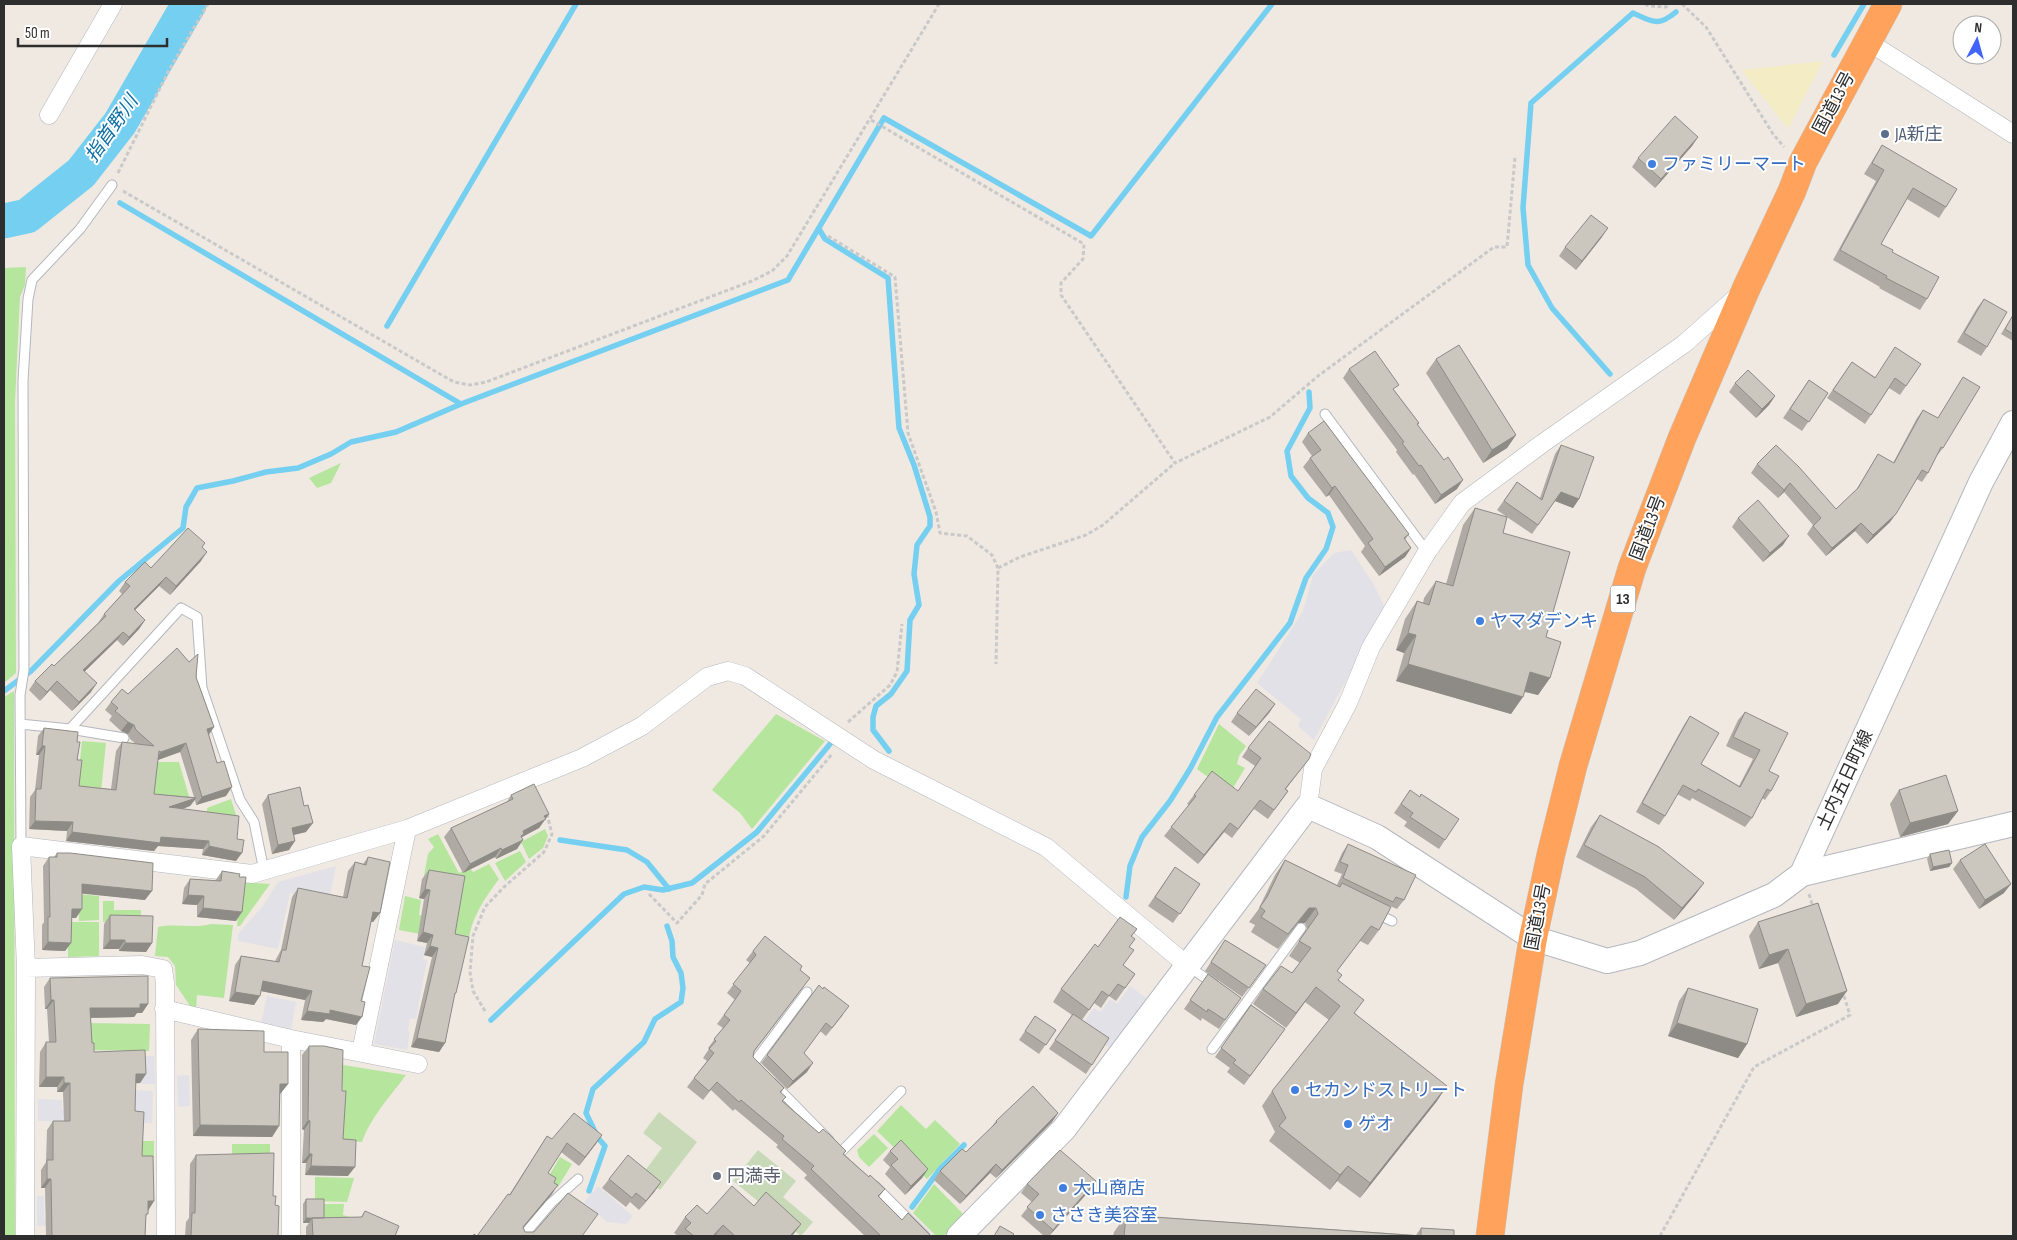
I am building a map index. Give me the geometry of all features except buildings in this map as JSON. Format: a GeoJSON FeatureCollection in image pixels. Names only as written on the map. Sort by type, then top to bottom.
{"type":"FeatureCollection","features":[{"type":"Feature","properties":{"kind":"highway","name":"国道13号"},"geometry":{"type":"LineString","coordinates":[[1490,1236],[1509,1084],[1533,938],[1573,766],[1632,568],[1682,438],[1746,289],[1792,191],[1803,162],[1888,4]]}},
{"type":"Feature","properties":{"kind":"street"},"geometry":{"type":"LineString","coordinates":[[49,115],[113,4]]}},
{"type":"Feature","properties":{"kind":"street"},"geometry":{"type":"LineString","coordinates":[[1867,41],[2013,134]]}},
{"type":"Feature","properties":{"kind":"street"},"geometry":{"type":"LineString","coordinates":[[958,1236],[1064,1130],[1188,966],[1272,862],[1308,806],[1313,769],[1348,703],[1371,647],[1427,552],[1462,503],[1543,443],[1684,344],[1746,289]]}},
{"type":"Feature","properties":{"kind":"street","name":"土内五日町線"},"geometry":{"type":"LineString","coordinates":[[1308,806],[1377,837],[1533,938],[1607,961],[1640,953],[1774,895],[1802,874],[1981,482],[2013,423]]}},
{"type":"Feature","properties":{"kind":"street"},"geometry":{"type":"LineString","coordinates":[[25,1236],[26,968],[21,846],[252,874],[407,829],[582,758],[642,726],[707,677],[728,671],[745,676],[874,760],[1046,847],[1188,966]]}},
{"type":"Feature","properties":{"kind":"street"},"geometry":{"type":"LineString","coordinates":[[1802,874],[2013,824]]}},
{"type":"Feature","properties":{"kind":"street"},"geometry":{"type":"LineString","coordinates":[[361,1052],[407,829]]}},
{"type":"Feature","properties":{"kind":"street"},"geometry":{"type":"LineString","coordinates":[[26,968],[142,965],[163,969],[166,1236]]}},
{"type":"Feature","properties":{"kind":"street"},"geometry":{"type":"LineString","coordinates":[[164,1009],[291,1039],[418,1064]]}},
{"type":"Feature","properties":{"kind":"street"},"geometry":{"type":"LineString","coordinates":[[291,1039],[291,1236]]}},
{"type":"Feature","properties":{"kind":"lane"},"geometry":{"type":"LineString","coordinates":[[21,846],[20,696],[24,670],[23,381],[28,299],[32,280],[43,266],[80,229],[112,185]]}},
{"type":"Feature","properties":{"kind":"lane"},"geometry":{"type":"LineString","coordinates":[[1325,414],[1427,552]]}},
{"type":"Feature","properties":{"kind":"lane"},"geometry":{"type":"LineString","coordinates":[[70,729],[181,608],[197,617],[202,688],[240,800],[254,822],[264,871]]}},
{"type":"Feature","properties":{"kind":"lane"},"geometry":{"type":"LineString","coordinates":[[20,724],[70,729],[124,738]]}},
{"type":"Feature","properties":{"kind":"lane"},"geometry":{"type":"LineString","coordinates":[[1365,908],[1392,921]]}},
{"type":"Feature","properties":{"kind":"lane"},"geometry":{"type":"LineString","coordinates":[[1212,1049],[1247,1008],[1301,928]]}},
{"type":"Feature","properties":{"kind":"lane"},"geometry":{"type":"LineString","coordinates":[[1188,966],[1219,988]]}},
{"type":"Feature","properties":{"kind":"lane"},"geometry":{"type":"LineString","coordinates":[[807,992],[753,1064],[848,1159]]}},
{"type":"Feature","properties":{"kind":"lane"},"geometry":{"type":"LineString","coordinates":[[1235,1000],[1247,1008]]}},
{"type":"Feature","properties":{"kind":"lane"},"geometry":{"type":"LineString","coordinates":[[841,1152],[901,1091]]}},
{"type":"Feature","properties":{"kind":"lane"},"geometry":{"type":"LineString","coordinates":[[523,1236],[550,1204],[578,1179]]}},
{"type":"Feature","properties":{"kind":"lane"},"geometry":{"type":"LineString","coordinates":[[869,1180],[925,1236]]}},
{"type":"Feature","properties":{"kind":"path"},"geometry":{"type":"LineString","coordinates":[[208,4],[169,70],[128,149],[112,185],[454,382],[470,385],[486,382],[752,281],[772,271],[788,256],[872,120],[939,4]]}},
{"type":"Feature","properties":{"kind":"path"},"geometry":{"type":"LineString","coordinates":[[1645,4],[1666,7],[1669,4]]}},
{"type":"Feature","properties":{"kind":"path"},"geometry":{"type":"LineString","coordinates":[[1682,4],[1706,27],[1774,134],[1790,154],[1803,162]]}},
{"type":"Feature","properties":{"kind":"path"},"geometry":{"type":"LineString","coordinates":[[872,120],[1084,244],[1083,259],[1061,283],[1061,295],[1175,463]]}},
{"type":"Feature","properties":{"kind":"path"},"geometry":{"type":"LineString","coordinates":[[998,568],[1020,557],[1086,535],[1103,525],[1175,463],[1270,418],[1318,376],[1494,247],[1507,247],[1515,157]]}},
{"type":"Feature","properties":{"kind":"path"},"geometry":{"type":"LineString","coordinates":[[828,236],[895,277],[908,433],[936,512],[940,533],[967,536],[992,555],[998,568],[996,664]]}},
{"type":"Feature","properties":{"kind":"path"},"geometry":{"type":"LineString","coordinates":[[649,894],[677,923],[702,895],[705,884],[764,836],[841,738],[843,726],[890,685],[896,672],[902,624]]}},
{"type":"Feature","properties":{"kind":"path"},"geometry":{"type":"LineString","coordinates":[[485,1011],[473,991],[470,972],[473,936],[484,907],[544,852],[552,834],[546,810],[530,779]]}},
{"type":"Feature","properties":{"kind":"path"},"geometry":{"type":"LineString","coordinates":[[1802,874],[1815,912]]}},
{"type":"Feature","properties":{"kind":"path"},"geometry":{"type":"LineString","coordinates":[[1660,1236],[1754,1067],[1850,1014],[1841,986]]}},
{"type":"Feature","properties":{"kind":"shaded area"},"geometry":{"type":"Polygon","coordinates":[[[1351,550],[1373,583],[1385,608],[1314,740],[1298,726],[1301,719],[1257,683],[1303,611],[1313,575],[1334,553],[1351,550]]]}},
{"type":"Feature","properties":{"kind":"shaded area"},"geometry":{"type":"Polygon","coordinates":[[[336,866],[329,900],[290,893],[278,949],[238,941],[238,934],[263,906],[278,882],[336,866]]]}},
{"type":"Feature","properties":{"kind":"shaded area"},"geometry":{"type":"Polygon","coordinates":[[[395,940],[425,947],[423,959],[427,960],[416,1019],[410,1018],[407,1050],[374,1044],[395,940]]]}},
{"type":"Feature","properties":{"kind":"shaded area"},"geometry":{"type":"Polygon","coordinates":[[[1130,986],[1149,1000],[1113,1051],[1080,1027],[1094,1008],[1100,1012],[1110,999],[1117,1004],[1130,986]]]}},
{"type":"Feature","properties":{"kind":"shaded area"},"geometry":{"type":"Polygon","coordinates":[[[267,996],[296,1002],[291,1030],[261,1024],[267,996]]]}},
{"type":"Feature","properties":{"kind":"shaded area"},"geometry":{"type":"Polygon","coordinates":[[[140,1056],[154,1056],[155,1084],[141,1084],[140,1056]]]}},
{"type":"Feature","properties":{"kind":"shaded area"},"geometry":{"type":"Polygon","coordinates":[[[189,1075],[190,1106],[178,1107],[177,1076],[189,1075]]]}},
{"type":"Feature","properties":{"kind":"shaded area"},"geometry":{"type":"Polygon","coordinates":[[[132,1090],[153,1091],[152,1123],[143,1123],[132,1118],[132,1090]]]}},
{"type":"Feature","properties":{"kind":"shaded area"},"geometry":{"type":"Polygon","coordinates":[[[38,1099],[62,1100],[62,1110],[92,1110],[92,1122],[38,1121],[38,1099]]]}},
{"type":"Feature","properties":{"kind":"shaded area"},"geometry":{"type":"Polygon","coordinates":[[[598,1186],[633,1216],[626,1224],[607,1222],[584,1202],[598,1186]]]}},
{"type":"Feature","properties":{"kind":"shaded area"},"geometry":{"type":"Polygon","coordinates":[[[37,1196],[44,1196],[44,1220],[55,1221],[55,1226],[37,1226],[37,1196]]]}},
{"type":"Feature","properties":{"kind":"green space"},"geometry":{"type":"Polygon","coordinates":[[[26,267],[25,285],[20,297],[15,402],[16,673],[4,683],[4,268],[26,267]]]}},
{"type":"Feature","properties":{"kind":"green space"},"geometry":{"type":"Polygon","coordinates":[[[341,463],[331,483],[317,488],[309,478],[341,463]]]}},
{"type":"Feature","properties":{"kind":"green space"},"geometry":{"type":"Polygon","coordinates":[[[14,691],[15,1236],[4,1236],[4,697],[14,691]]]}},
{"type":"Feature","properties":{"kind":"green space"},"geometry":{"type":"Polygon","coordinates":[[[776,714],[825,741],[752,829],[740,813],[712,790],[776,714]]]}},
{"type":"Feature","properties":{"kind":"green space"},"geometry":{"type":"Polygon","coordinates":[[[1219,724],[1246,746],[1239,756],[1237,764],[1245,768],[1230,793],[1197,769],[1219,724]]]}},
{"type":"Feature","properties":{"kind":"green space"},"geometry":{"type":"Polygon","coordinates":[[[82,741],[106,743],[101,792],[77,789],[82,741]]]}},
{"type":"Feature","properties":{"kind":"green space"},"geometry":{"type":"Polygon","coordinates":[[[158,762],[179,762],[191,803],[148,802],[158,762]]]}},
{"type":"Feature","properties":{"kind":"green space"},"geometry":{"type":"Polygon","coordinates":[[[231,799],[238,821],[207,818],[207,808],[231,799]]]}},
{"type":"Feature","properties":{"kind":"green space"},"geometry":{"type":"Polygon","coordinates":[[[545,829],[548,836],[543,848],[529,859],[521,842],[545,829]]]}},
{"type":"Feature","properties":{"kind":"green space"},"geometry":{"type":"Polygon","coordinates":[[[438,834],[459,873],[469,867],[473,872],[489,864],[499,879],[479,909],[472,925],[468,943],[399,930],[405,896],[421,900],[419,915],[454,920],[461,885],[424,876],[428,854],[434,847],[428,839],[438,834]]]}},
{"type":"Feature","properties":{"kind":"green space"},"geometry":{"type":"Polygon","coordinates":[[[520,851],[526,862],[505,881],[495,863],[520,851]]]}},
{"type":"Feature","properties":{"kind":"green space"},"geometry":{"type":"Polygon","coordinates":[[[241,882],[270,884],[240,926],[237,926],[241,882]]]}},
{"type":"Feature","properties":{"kind":"green space"},"geometry":{"type":"Polygon","coordinates":[[[78,894],[99,896],[99,920],[79,921],[78,894]]]}},
{"type":"Feature","properties":{"kind":"green space"},"geometry":{"type":"Polygon","coordinates":[[[103,901],[114,901],[114,910],[141,910],[141,923],[103,922],[103,901]]]}},
{"type":"Feature","properties":{"kind":"green space"},"geometry":{"type":"Polygon","coordinates":[[[68,922],[99,922],[99,956],[68,957],[68,922]]]}},
{"type":"Feature","properties":{"kind":"green space"},"geometry":{"type":"Polygon","coordinates":[[[211,924],[233,925],[224,998],[197,995],[196,1010],[192,1009],[176,985],[175,966],[168,957],[155,956],[158,927],[211,924]]]}},
{"type":"Feature","properties":{"kind":"green space"},"geometry":{"type":"Polygon","coordinates":[[[88,1023],[150,1024],[149,1051],[87,1050],[88,1023]]]}},
{"type":"Feature","properties":{"kind":"green space"},"geometry":{"type":"Polygon","coordinates":[[[343,1065],[406,1075],[370,1124],[362,1142],[342,1141],[343,1065]]]}},
{"type":"Feature","properties":{"kind":"green space"},"geometry":{"type":"Polygon","coordinates":[[[901,1105],[926,1129],[935,1120],[960,1144],[927,1179],[877,1131],[901,1105]]]}},
{"type":"Feature","properties":{"kind":"green space"},"geometry":{"type":"Polygon","coordinates":[[[659,1112],[697,1142],[660,1190],[641,1176],[662,1148],[643,1133],[659,1112]]]}},
{"type":"Feature","properties":{"kind":"green space"},"geometry":{"type":"Polygon","coordinates":[[[874,1134],[888,1148],[869,1167],[859,1157],[857,1150],[874,1134]]]}},
{"type":"Feature","properties":{"kind":"green space"},"geometry":{"type":"Polygon","coordinates":[[[98,1141],[154,1141],[154,1157],[98,1157],[98,1141]]]}},
{"type":"Feature","properties":{"kind":"green space"},"geometry":{"type":"Polygon","coordinates":[[[232,1144],[270,1144],[270,1157],[232,1156],[232,1144]]]}},
{"type":"Feature","properties":{"kind":"green space"},"geometry":{"type":"Polygon","coordinates":[[[758,1150],[796,1181],[783,1197],[813,1222],[801,1236],[733,1181],[758,1150]]]}},
{"type":"Feature","properties":{"kind":"green space"},"geometry":{"type":"Polygon","coordinates":[[[560,1157],[572,1164],[558,1187],[546,1181],[560,1157]]]}},
{"type":"Feature","properties":{"kind":"green space"},"geometry":{"type":"Polygon","coordinates":[[[315,1177],[354,1178],[347,1202],[315,1201],[315,1177]]]}},
{"type":"Feature","properties":{"kind":"green space"},"geometry":{"type":"Polygon","coordinates":[[[934,1184],[964,1215],[944,1236],[936,1236],[913,1213],[934,1184]]]}},
{"type":"Feature","properties":{"kind":"green space"},"geometry":{"type":"Polygon","coordinates":[[[324,1204],[344,1204],[343,1215],[356,1219],[324,1222],[324,1204]]]}},
{"type":"Feature","properties":{"kind":"sand"},"geometry":{"type":"Polygon","coordinates":[[[1823,61],[1788,129],[1742,70],[1823,61]]]}},
{"type":"Feature","properties":{"kind":"waterway","name":"指首野川"},"geometry":{"type":"LineString","coordinates":[[4,221],[27,216],[81,173],[120,123],[189,4]]}},
{"type":"Feature","properties":{"kind":"waterway"},"geometry":{"type":"LineString","coordinates":[[387,326],[576,4]]}},
{"type":"Feature","properties":{"kind":"waterway"},"geometry":{"type":"LineString","coordinates":[[4,691],[31,671],[119,581],[183,528],[186,507],[197,488],[266,472],[298,468],[331,454],[351,442],[396,432],[461,404],[788,280],[884,118],[1091,236],[1272,4]]}},
{"type":"Feature","properties":{"kind":"waterway"},"geometry":{"type":"LineString","coordinates":[[1834,55],[1864,4]]}},
{"type":"Feature","properties":{"kind":"waterway"},"geometry":{"type":"LineString","coordinates":[[1610,374],[1552,308],[1528,265],[1523,208],[1531,103],[1633,13],[1655,22],[1664,20],[1676,12]]}},
{"type":"Feature","properties":{"kind":"waterway"},"geometry":{"type":"LineString","coordinates":[[120,203],[461,404]]}},
{"type":"Feature","properties":{"kind":"waterway"},"geometry":{"type":"LineString","coordinates":[[819,229],[825,239],[888,278],[899,428],[914,465],[930,517],[930,526],[917,545],[914,574],[919,605],[910,620],[907,671],[891,694],[876,706],[873,717],[873,730],[889,751]]}},
{"type":"Feature","properties":{"kind":"waterway"},"geometry":{"type":"LineString","coordinates":[[1126,897],[1130,866],[1142,837],[1170,801],[1190,769],[1217,717],[1290,623],[1306,578],[1326,549],[1333,527],[1328,513],[1308,498],[1291,476],[1287,451],[1310,408],[1309,392]]}},
{"type":"Feature","properties":{"kind":"waterway"},"geometry":{"type":"LineString","coordinates":[[491,1020],[624,894],[644,887],[663,890],[692,883],[757,832],[830,744]]}},
{"type":"Feature","properties":{"kind":"waterway"},"geometry":{"type":"LineString","coordinates":[[560,840],[627,850],[647,862],[669,889]]}},
{"type":"Feature","properties":{"kind":"waterway"},"geometry":{"type":"LineString","coordinates":[[589,1191],[605,1146],[598,1138],[586,1113],[593,1089],[644,1042],[655,1019],[681,1002],[683,988],[681,973],[673,957],[672,941],[667,926]]}},
{"type":"Feature","properties":{"kind":"waterway"},"geometry":{"type":"LineString","coordinates":[[912,1207],[940,1169],[964,1145]]}},
{"type":"Feature","properties":{"kind":"place","name":"JA新庄"},"geometry":{"type":"Point","coordinates":[1885,134]}},
{"type":"Feature","properties":{"kind":"place","name":"ファミリーマート"},"geometry":{"type":"Point","coordinates":[1652,164]}},
{"type":"Feature","properties":{"kind":"place","name":"ヤマダデンキ"},"geometry":{"type":"Point","coordinates":[1480,621]}},
{"type":"Feature","properties":{"kind":"place","name":"セカンドストリート"},"geometry":{"type":"Point","coordinates":[1295,1090]}},
{"type":"Feature","properties":{"kind":"place","name":"ゲオ"},"geometry":{"type":"Point","coordinates":[1348,1124]}},
{"type":"Feature","properties":{"kind":"place","name":"円満寺"},"geometry":{"type":"Point","coordinates":[717,1176]}},
{"type":"Feature","properties":{"kind":"place","name":"大山商店"},"geometry":{"type":"Point","coordinates":[1063,1188]}},
{"type":"Feature","properties":{"kind":"place","name":"ささき美容室"},"geometry":{"type":"Point","coordinates":[1040,1215]}}]}
